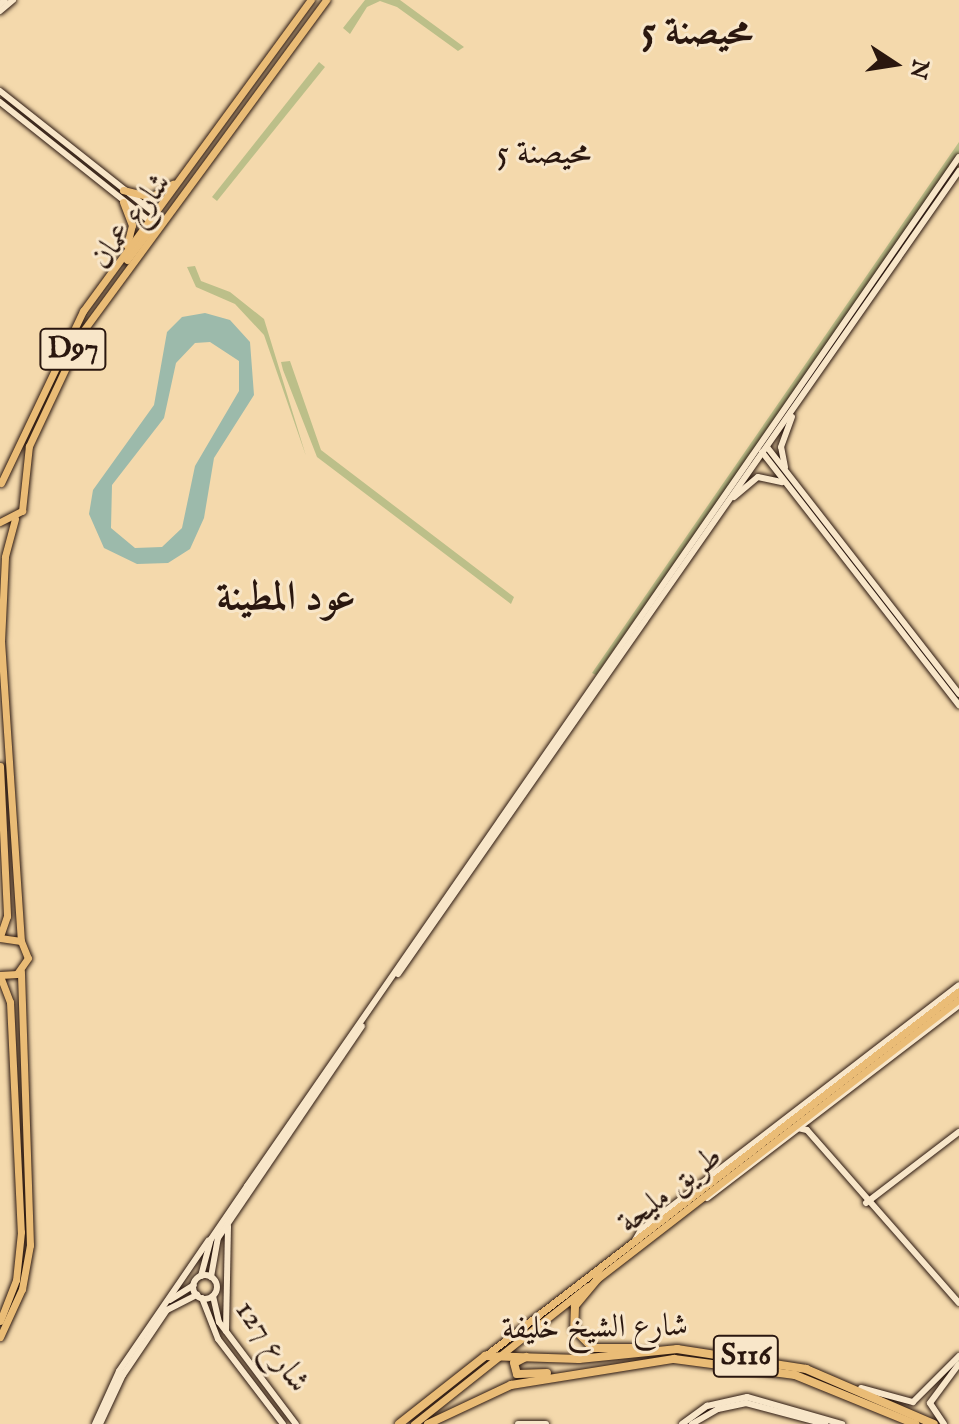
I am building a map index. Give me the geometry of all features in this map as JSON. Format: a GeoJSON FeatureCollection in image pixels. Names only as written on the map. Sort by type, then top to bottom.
{"type":"FeatureCollection","features":[{"type":"Feature","properties":{"kind":"highway"},"geometry":{"type":"LineString","coordinates":[[600,1276],[575,1306],[579,1338],[599,1349],[652,1350]]}},
{"type":"Feature","properties":{"kind":"highway","name":"شارع الشيخ خليفة"},"geometry":{"type":"LineString","coordinates":[[485,1356],[504,1353],[547,1357],[652,1350],[760,1359],[861,1388],[934,1424]]}},
{"type":"Feature","properties":{"kind":"highway"},"geometry":{"type":"LineString","coordinates":[[399,1424],[485,1356]]}},
{"type":"Feature","properties":{"kind":"highway"},"geometry":{"type":"LineString","coordinates":[[547,1357],[518,1358],[515,1372],[522,1376],[613,1366]]}},
{"type":"Feature","properties":{"kind":"highway","name":"شارع الشيخ خليفة"},"geometry":{"type":"LineString","coordinates":[[428,1424],[469,1401],[511,1385],[613,1366],[674,1359],[759,1367],[822,1383],[915,1424]]}},
{"type":"Feature","properties":{"kind":"highway"},"geometry":{"type":"LineString","coordinates":[[436,1424],[469,1401]]}},
{"type":"Feature","properties":{"kind":"main road","name":"شارع عمان"},"geometry":{"type":"LineString","coordinates":[[15,519],[22,495],[22,471],[51,391],[181,177],[311,0]]}},
{"type":"Feature","properties":{"kind":"main road","name":"شارع عمان"},"geometry":{"type":"LineString","coordinates":[[1,483],[14,467],[61,348],[124,254],[156,221],[326,0]]}},
{"type":"Feature","properties":{"kind":"main road"},"geometry":{"type":"LineString","coordinates":[[156,221],[192,162]]}},
{"type":"Feature","properties":{"kind":"main road"},"geometry":{"type":"LineString","coordinates":[[123,190],[155,196],[181,177]]}},
{"type":"Feature","properties":{"kind":"main road"},"geometry":{"type":"LineString","coordinates":[[123,202],[132,225],[124,254]]}},
{"type":"Feature","properties":{"kind":"main road"},"geometry":{"type":"LineString","coordinates":[[1,483],[22,495]]}},
{"type":"Feature","properties":{"kind":"main road"},"geometry":{"type":"LineString","coordinates":[[0,522],[15,519],[5,557],[1,633],[21,941],[28,958],[21,971],[30,1245],[22,1289],[0,1337]]}},
{"type":"Feature","properties":{"kind":"main road"},"geometry":{"type":"LineString","coordinates":[[0,766],[7,916],[0,937],[21,941]]}},
{"type":"Feature","properties":{"kind":"main road"},"geometry":{"type":"LineString","coordinates":[[0,1321],[16,1280],[21,1232],[10,1002],[0,976],[21,971]]}},
{"type":"Feature","properties":{"kind":"main road","name":"طريق مليحة"},"geometry":{"type":"LineString","coordinates":[[485,1356],[959,988]]}},
{"type":"Feature","properties":{"kind":"main road","name":"طريق مليحة"},"geometry":{"type":"LineString","coordinates":[[414,1424],[959,999]]}},
{"type":"Feature","properties":{"kind":"main road"},"geometry":{"type":"LineString","coordinates":[[884,1057],[893,1056]]}},
{"type":"Feature","properties":{"kind":"street"},"geometry":{"type":"LineString","coordinates":[[0,4],[5,0]]}},
{"type":"Feature","properties":{"kind":"street"},"geometry":{"type":"LineString","coordinates":[[0,11],[13,0]]}},
{"type":"Feature","properties":{"kind":"street"},"geometry":{"type":"LineString","coordinates":[[0,91],[123,190],[156,221]]}},
{"type":"Feature","properties":{"kind":"street"},"geometry":{"type":"LineString","coordinates":[[0,102],[123,202],[156,221]]}},
{"type":"Feature","properties":{"kind":"street"},"geometry":{"type":"LineString","coordinates":[[97,1424],[123,1375],[167,1310],[200,1297],[213,1296],[217,1286],[211,1277],[212,1250],[230,1219],[763,448],[959,157]]}},
{"type":"Feature","properties":{"kind":"street"},"geometry":{"type":"LineString","coordinates":[[97,1424],[119,1371],[161,1309],[709,515],[959,171]]}},
{"type":"Feature","properties":{"kind":"street"},"geometry":{"type":"LineString","coordinates":[[790,477],[782,441],[811,377]]}},
{"type":"Feature","properties":{"kind":"street"},"geometry":{"type":"LineString","coordinates":[[763,448],[790,477],[959,694]]}},
{"type":"Feature","properties":{"kind":"street"},"geometry":{"type":"LineString","coordinates":[[763,448],[788,486],[959,705]]}},
{"type":"Feature","properties":{"kind":"street"},"geometry":{"type":"LineString","coordinates":[[709,515],[763,448]]}},
{"type":"Feature","properties":{"kind":"street"},"geometry":{"type":"LineString","coordinates":[[722,506],[758,477],[788,486]]}},
{"type":"Feature","properties":{"kind":"street"},"geometry":{"type":"LineString","coordinates":[[693,1205],[959,1005]]}},
{"type":"Feature","properties":{"kind":"street"},"geometry":{"type":"LineString","coordinates":[[807,1130],[808,1121]]}},
{"type":"Feature","properties":{"kind":"street"},"geometry":{"type":"LineString","coordinates":[[798,1128],[807,1130],[866,1203],[959,1303]]}},
{"type":"Feature","properties":{"kind":"street"},"geometry":{"type":"LineString","coordinates":[[866,1203],[959,1132]]}},
{"type":"Feature","properties":{"kind":"street"},"geometry":{"type":"LineString","coordinates":[[228,1335],[223,1249],[230,1219]]}},
{"type":"Feature","properties":{"kind":"street"},"geometry":{"type":"LineString","coordinates":[[161,1309],[194,1285],[201,1276],[214,1235]]}},
{"type":"Feature","properties":{"kind":"street"},"geometry":{"type":"LineString","coordinates":[[201,1276],[211,1277]]}},
{"type":"Feature","properties":{"kind":"street"},"geometry":{"type":"LineString","coordinates":[[194,1285],[200,1297]]}},
{"type":"Feature","properties":{"kind":"street","name":"شارع 127"},"geometry":{"type":"LineString","coordinates":[[213,1296],[228,1335],[296,1424]]}},
{"type":"Feature","properties":{"kind":"street","name":"شارع 127"},"geometry":{"type":"LineString","coordinates":[[200,1297],[218,1339],[283,1424]]}},
{"type":"Feature","properties":{"kind":"street"},"geometry":{"type":"LineString","coordinates":[[861,1388],[913,1402],[959,1356]]}},
{"type":"Feature","properties":{"kind":"street"},"geometry":{"type":"LineString","coordinates":[[944,1424],[930,1403],[959,1364]]}},
{"type":"Feature","properties":{"kind":"street"},"geometry":{"type":"LineString","coordinates":[[682,1424],[716,1402],[747,1397],[842,1424]]}},
{"type":"Feature","properties":{"kind":"street"},"geometry":{"type":"LineString","coordinates":[[692,1424],[718,1409],[746,1403],[825,1424]]}},
{"type":"Feature","properties":{"kind":"street"},"geometry":{"type":"LineString","coordinates":[[518,1424],[546,1424]]}},
{"type":"Feature","properties":{"kind":"green space"},"geometry":{"type":"Polygon","coordinates":[[[365,0],[400,0],[464,47],[458,51],[397,7],[380,1],[367,7],[350,34],[343,28],[365,0]]]}},
{"type":"Feature","properties":{"kind":"green space"},"geometry":{"type":"Polygon","coordinates":[[[319,62],[325,67],[217,201],[212,197],[319,62]]]}},
{"type":"Feature","properties":{"kind":"green space"},"geometry":{"type":"Polygon","coordinates":[[[959,142],[959,152],[768,429],[596,675],[592,673],[959,142]]]}},
{"type":"Feature","properties":{"kind":"green space"},"geometry":{"type":"Polygon","coordinates":[[[195,266],[201,281],[230,292],[264,319],[306,456],[264,335],[235,304],[196,287],[187,267],[195,266]]]}},
{"type":"Feature","properties":{"kind":"green space"},"geometry":{"type":"Polygon","coordinates":[[[290,361],[321,450],[514,597],[511,604],[317,457],[283,370],[281,362],[290,361]]]}},
{"type":"Feature","properties":{"kind":"shaded area"},"geometry":{"type":"Polygon","coordinates":[[[205,313],[230,320],[250,342],[254,395],[214,458],[204,518],[190,549],[168,563],[137,564],[104,548],[89,514],[93,490],[154,405],[167,332],[182,317],[205,313]],[[210,342],[195,343],[176,363],[164,418],[112,485],[111,528],[135,548],[162,547],[182,528],[195,466],[239,391],[239,361],[210,342]]]}},
{"type":"Feature","properties":{"kind":"district","name":"محيصنة 5"},"geometry":{"type":"Point","coordinates":[697,33]}},
{"type":"Feature","properties":{"kind":"district","name":"محيصنة 5"},"geometry":{"type":"Point","coordinates":[544,154]}},
{"type":"Feature","properties":{"kind":"district","name":"عود المطينة"},"geometry":{"type":"Point","coordinates":[286,599]}}]}
